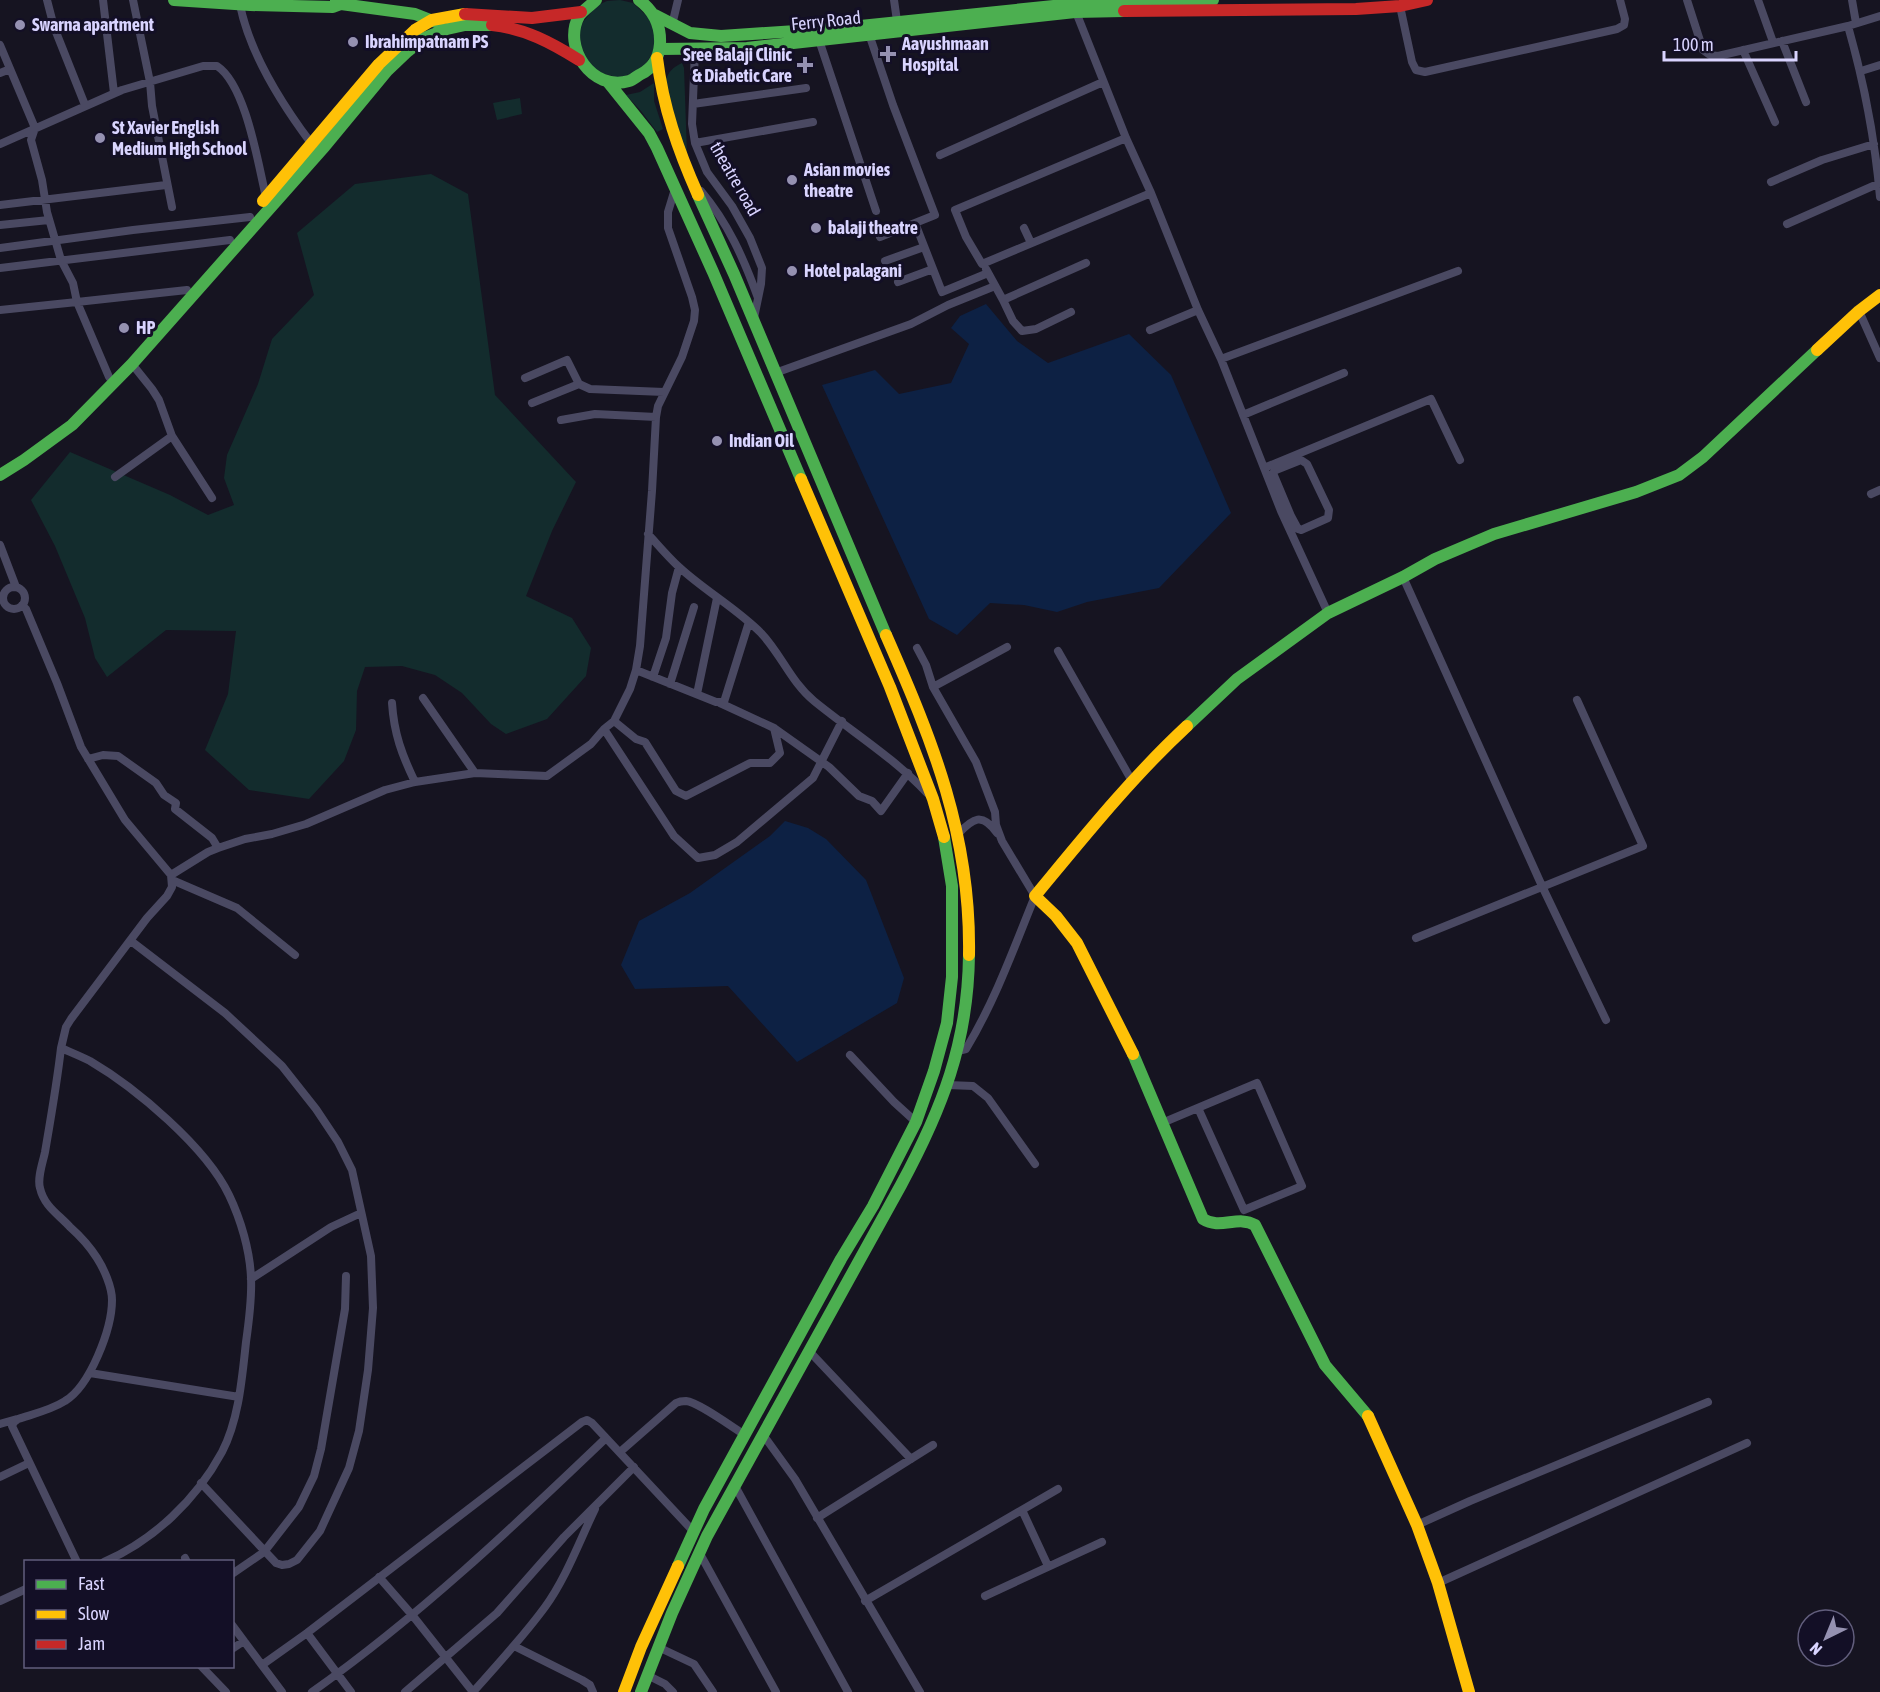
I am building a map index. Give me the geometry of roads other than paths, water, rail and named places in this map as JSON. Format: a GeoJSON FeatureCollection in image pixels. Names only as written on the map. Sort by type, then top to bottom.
{"type":"FeatureCollection","features":[{"type":"Feature","properties":{"kind":"main road"},"geometry":{"type":"LineString","coordinates":[[174,0],[333,7],[338,2],[414,14],[449,29]]}},
{"type":"Feature","properties":{"kind":"main road","name":"Ferry Road"},"geometry":{"type":"LineString","coordinates":[[639,0],[647,5],[655,15],[672,26],[704,36],[747,42],[819,40],[868,30],[897,21],[1008,11],[1074,8],[1400,6],[1426,0]]}},
{"type":"Feature","properties":{"kind":"main road","name":"Ferry Road"},"geometry":{"type":"LineString","coordinates":[[659,54],[747,42],[868,30],[1008,11],[1045,3],[1074,8],[1092,1],[1213,0]]}},
{"type":"Feature","properties":{"kind":"main road"},"geometry":{"type":"LineString","coordinates":[[0,462],[18,453],[79,412],[250,217],[379,64],[415,30],[432,20],[469,13],[532,18],[586,5]]}},
{"type":"Feature","properties":{"kind":"main road"},"geometry":{"type":"LineString","coordinates":[[579,60],[574,48],[573,36],[575,24],[586,5]]}},
{"type":"Feature","properties":{"kind":"main road"},"geometry":{"type":"LineString","coordinates":[[641,1692],[699,1552],[929,1133],[948,1084],[964,1024],[969,979],[970,939],[967,879],[958,834],[934,750],[797,421],[692,180],[664,108],[658,81],[661,32],[655,15]]}},
{"type":"Feature","properties":{"kind":"main road"},"geometry":{"type":"LineString","coordinates":[[0,475],[49,442],[132,364],[317,154],[422,40],[436,33],[470,24],[523,30],[564,50],[579,60],[591,74],[608,82],[632,80],[642,75],[651,67],[659,54]]}},
{"type":"Feature","properties":{"kind":"main road"},"geometry":{"type":"LineString","coordinates":[[608,82],[649,133],[676,186],[890,687],[933,799],[943,832],[952,886],[952,977],[946,1023],[934,1071],[916,1122],[873,1206],[841,1259],[693,1531],[641,1647],[624,1692]]}},
{"type":"Feature","properties":{"kind":"main road"},"geometry":{"type":"LineString","coordinates":[[1468,1692],[1438,1583],[1417,1525],[1369,1418],[1362,1406],[1324,1365],[1255,1225],[1243,1219],[1215,1225],[1203,1219],[1132,1050],[1077,943],[1056,916],[1035,896],[1162,749],[1237,679],[1328,612],[1403,577],[1435,559],[1494,534],[1636,492],[1678,475],[1702,457],[1859,311],[1880,295]]}},
{"type":"Feature","properties":{"kind":"street"},"geometry":{"type":"LineString","coordinates":[[47,0],[54,27],[85,105]]}},
{"type":"Feature","properties":{"kind":"street"},"geometry":{"type":"LineString","coordinates":[[103,0],[118,91]]}},
{"type":"Feature","properties":{"kind":"street"},"geometry":{"type":"LineString","coordinates":[[134,0],[166,185],[172,207]]}},
{"type":"Feature","properties":{"kind":"street"},"geometry":{"type":"LineString","coordinates":[[672,26],[678,0]]}},
{"type":"Feature","properties":{"kind":"street"},"geometry":{"type":"LineString","coordinates":[[894,0],[897,21]]}},
{"type":"Feature","properties":{"kind":"street"},"geometry":{"type":"LineString","coordinates":[[1400,6],[1412,62],[1416,70],[1425,72],[1617,29],[1624,25],[1625,19],[1620,0]]}},
{"type":"Feature","properties":{"kind":"street"},"geometry":{"type":"LineString","coordinates":[[1687,0],[1703,50],[1710,55],[1718,56],[1852,25],[1880,16]]}},
{"type":"Feature","properties":{"kind":"street"},"geometry":{"type":"LineString","coordinates":[[1758,0],[1806,102]]}},
{"type":"Feature","properties":{"kind":"street"},"geometry":{"type":"LineString","coordinates":[[1852,0],[1852,25],[1874,144],[1880,197]]}},
{"type":"Feature","properties":{"kind":"street"},"geometry":{"type":"LineString","coordinates":[[246,3],[243,18],[266,73],[289,112],[311,142]]}},
{"type":"Feature","properties":{"kind":"street"},"geometry":{"type":"LineString","coordinates":[[1074,8],[1264,468],[1271,477],[1328,612]]}},
{"type":"Feature","properties":{"kind":"street"},"geometry":{"type":"LineString","coordinates":[[868,30],[935,215],[880,237]]}},
{"type":"Feature","properties":{"kind":"street"},"geometry":{"type":"LineString","coordinates":[[819,40],[876,211]]}},
{"type":"Feature","properties":{"kind":"street"},"geometry":{"type":"LineString","coordinates":[[0,45],[35,128],[31,140],[55,242],[73,283],[76,302],[109,377]]}},
{"type":"Feature","properties":{"kind":"street","name":"theatre road"},"geometry":{"type":"LineString","coordinates":[[695,50],[692,124],[695,143],[707,172],[732,207],[753,244],[762,268],[754,320]]}},
{"type":"Feature","properties":{"kind":"street"},"geometry":{"type":"LineString","coordinates":[[1743,50],[1775,122]]}},
{"type":"Feature","properties":{"kind":"street"},"geometry":{"type":"LineString","coordinates":[[1861,71],[1880,65]]}},
{"type":"Feature","properties":{"kind":"street"},"geometry":{"type":"LineString","coordinates":[[0,144],[118,91],[203,66],[217,66],[222,69],[246,110],[266,197]]}},
{"type":"Feature","properties":{"kind":"street"},"geometry":{"type":"LineString","coordinates":[[0,73],[10,69]]}},
{"type":"Feature","properties":{"kind":"street"},"geometry":{"type":"LineString","coordinates":[[940,155],[1103,82]]}},
{"type":"Feature","properties":{"kind":"street"},"geometry":{"type":"LineString","coordinates":[[693,104],[806,88]]}},
{"type":"Feature","properties":{"kind":"street"},"geometry":{"type":"LineString","coordinates":[[695,143],[813,122]]}},
{"type":"Feature","properties":{"kind":"street"},"geometry":{"type":"LineString","coordinates":[[1870,128],[1880,125]]}},
{"type":"Feature","properties":{"kind":"street"},"geometry":{"type":"LineString","coordinates":[[1071,312],[1036,329],[1022,331],[1013,321],[966,237],[955,210],[1126,138]]}},
{"type":"Feature","properties":{"kind":"street"},"geometry":{"type":"LineString","coordinates":[[1771,182],[1822,160],[1874,144]]}},
{"type":"Feature","properties":{"kind":"street"},"geometry":{"type":"LineString","coordinates":[[692,180],[722,218],[746,264],[759,297]]}},
{"type":"Feature","properties":{"kind":"street"},"geometry":{"type":"LineString","coordinates":[[1787,224],[1879,184]]}},
{"type":"Feature","properties":{"kind":"street"},"geometry":{"type":"LineString","coordinates":[[0,205],[166,185]]}},
{"type":"Feature","properties":{"kind":"street"},"geometry":{"type":"LineString","coordinates":[[172,877],[208,852],[245,839],[306,824],[385,790],[415,782],[475,773],[547,776],[591,744],[614,721],[630,689],[640,646],[658,406],[691,334],[695,310],[668,228],[669,212],[676,186]]}},
{"type":"Feature","properties":{"kind":"street"},"geometry":{"type":"LineString","coordinates":[[982,264],[1151,194]]}},
{"type":"Feature","properties":{"kind":"street"},"geometry":{"type":"LineString","coordinates":[[0,248],[250,217]]}},
{"type":"Feature","properties":{"kind":"street"},"geometry":{"type":"LineString","coordinates":[[0,225],[49,220]]}},
{"type":"Feature","properties":{"kind":"street"},"geometry":{"type":"LineString","coordinates":[[915,223],[942,291],[988,273]]}},
{"type":"Feature","properties":{"kind":"street"},"geometry":{"type":"LineString","coordinates":[[1024,228],[1031,243]]}},
{"type":"Feature","properties":{"kind":"street"},"geometry":{"type":"LineString","coordinates":[[0,268],[230,240]]}},
{"type":"Feature","properties":{"kind":"street"},"geometry":{"type":"LineString","coordinates":[[885,261],[924,247]]}},
{"type":"Feature","properties":{"kind":"street"},"geometry":{"type":"LineString","coordinates":[[1003,300],[1086,263]]}},
{"type":"Feature","properties":{"kind":"street"},"geometry":{"type":"LineString","coordinates":[[898,282],[933,269]]}},
{"type":"Feature","properties":{"kind":"street"},"geometry":{"type":"LineString","coordinates":[[1221,360],[1458,271]]}},
{"type":"Feature","properties":{"kind":"street"},"geometry":{"type":"LineString","coordinates":[[775,373],[911,324],[948,305],[995,286]]}},
{"type":"Feature","properties":{"kind":"street"},"geometry":{"type":"LineString","coordinates":[[0,310],[187,290]]}},
{"type":"Feature","properties":{"kind":"street"},"geometry":{"type":"LineString","coordinates":[[1150,330],[1198,310]]}},
{"type":"Feature","properties":{"kind":"street"},"geometry":{"type":"LineString","coordinates":[[1859,311],[1880,358]]}},
{"type":"Feature","properties":{"kind":"street"},"geometry":{"type":"LineString","coordinates":[[525,378],[567,360],[579,384]]}},
{"type":"Feature","properties":{"kind":"street"},"geometry":{"type":"LineString","coordinates":[[132,364],[159,400],[172,436],[212,498]]}},
{"type":"Feature","properties":{"kind":"street"},"geometry":{"type":"LineString","coordinates":[[1243,415],[1344,374]]}},
{"type":"Feature","properties":{"kind":"street"},"geometry":{"type":"LineString","coordinates":[[532,403],[579,384],[590,388],[664,392]]}},
{"type":"Feature","properties":{"kind":"street"},"geometry":{"type":"LineString","coordinates":[[1271,477],[1280,464],[1431,399],[1460,460]]}},
{"type":"Feature","properties":{"kind":"street"},"geometry":{"type":"LineString","coordinates":[[561,420],[595,414],[656,417]]}},
{"type":"Feature","properties":{"kind":"street"},"geometry":{"type":"LineString","coordinates":[[116,477],[172,436]]}},
{"type":"Feature","properties":{"kind":"street"},"geometry":{"type":"LineString","coordinates":[[1264,468],[1304,461],[1329,513],[1328,518],[1301,530],[1288,517]]}},
{"type":"Feature","properties":{"kind":"street"},"geometry":{"type":"LineString","coordinates":[[1871,494],[1880,490]]}},
{"type":"Feature","properties":{"kind":"street"},"geometry":{"type":"LineString","coordinates":[[648,534],[679,567],[749,622],[771,645],[790,674],[812,700],[908,773],[933,799]]}},
{"type":"Feature","properties":{"kind":"street"},"geometry":{"type":"LineString","coordinates":[[0,545],[16,587],[24,594],[22,605],[16,609],[3,609],[4,594],[9,588],[16,587]]}},
{"type":"Feature","properties":{"kind":"street"},"geometry":{"type":"LineString","coordinates":[[653,677],[666,638],[672,593],[679,567]]}},
{"type":"Feature","properties":{"kind":"street"},"geometry":{"type":"LineString","coordinates":[[1403,577],[1542,886],[1606,1020]]}},
{"type":"Feature","properties":{"kind":"street"},"geometry":{"type":"LineString","coordinates":[[697,694],[717,598]]}},
{"type":"Feature","properties":{"kind":"street"},"geometry":{"type":"LineString","coordinates":[[22,605],[26,609],[43,648],[81,747],[125,820],[172,877],[237,908],[295,955]]}},
{"type":"Feature","properties":{"kind":"street"},"geometry":{"type":"LineString","coordinates":[[670,684],[694,607]]}},
{"type":"Feature","properties":{"kind":"street"},"geometry":{"type":"LineString","coordinates":[[720,703],[726,698],[749,622]]}},
{"type":"Feature","properties":{"kind":"street"},"geometry":{"type":"LineString","coordinates":[[933,687],[1007,647]]}},
{"type":"Feature","properties":{"kind":"street"},"geometry":{"type":"LineString","coordinates":[[917,648],[926,665],[933,687],[976,762],[996,812],[996,825],[1002,841]]}},
{"type":"Feature","properties":{"kind":"street"},"geometry":{"type":"LineString","coordinates":[[1058,651],[1132,781]]}},
{"type":"Feature","properties":{"kind":"street"},"geometry":{"type":"LineString","coordinates":[[636,670],[720,703],[774,728],[829,767],[859,796],[872,801],[881,811],[908,773]]}},
{"type":"Feature","properties":{"kind":"street"},"geometry":{"type":"LineString","coordinates":[[423,698],[475,773]]}},
{"type":"Feature","properties":{"kind":"street"},"geometry":{"type":"LineString","coordinates":[[1416,938],[1643,846],[1577,700]]}},
{"type":"Feature","properties":{"kind":"street"},"geometry":{"type":"LineString","coordinates":[[392,704],[393,725],[402,754],[415,782]]}},
{"type":"Feature","properties":{"kind":"street"},"geometry":{"type":"LineString","coordinates":[[614,721],[636,739],[645,742],[676,791],[686,796],[750,763],[770,762],[780,753],[774,728]]}},
{"type":"Feature","properties":{"kind":"street"},"geometry":{"type":"LineString","coordinates":[[604,729],[674,836],[698,858],[715,855],[737,842],[813,778],[842,722]]}},
{"type":"Feature","properties":{"kind":"street"},"geometry":{"type":"LineString","coordinates":[[88,759],[103,755],[118,756],[156,783],[164,795],[176,803],[175,809],[212,838],[218,848]]}},
{"type":"Feature","properties":{"kind":"street"},"geometry":{"type":"LineString","coordinates":[[958,834],[969,822],[976,819],[984,820],[993,827],[1035,896],[1006,970],[977,1030],[966,1050],[958,1051]]}},
{"type":"Feature","properties":{"kind":"street"},"geometry":{"type":"LineString","coordinates":[[0,1424],[66,1401],[90,1373],[107,1332],[112,1299],[107,1280],[96,1257],[70,1226],[45,1202],[39,1186],[66,1027],[147,918],[167,896],[172,887],[172,877]]}},
{"type":"Feature","properties":{"kind":"street"},"geometry":{"type":"LineString","coordinates":[[131,941],[225,1013],[282,1066],[316,1109],[338,1142],[352,1170],[371,1256],[373,1308],[368,1370],[359,1431],[349,1468],[320,1531],[297,1560],[282,1565],[276,1563],[201,1484]]}},
{"type":"Feature","properties":{"kind":"street"},"geometry":{"type":"LineString","coordinates":[[61,1048],[89,1061],[124,1084],[179,1130],[208,1164],[229,1194],[243,1230],[251,1278],[249,1321],[239,1397],[222,1451],[201,1484],[161,1527],[124,1553],[108,1560]]}},
{"type":"Feature","properties":{"kind":"street"},"geometry":{"type":"LineString","coordinates":[[850,1055],[916,1122]]}},
{"type":"Feature","properties":{"kind":"street"},"geometry":{"type":"LineString","coordinates":[[1162,1123],[1257,1083],[1302,1186],[1244,1210],[1198,1108]]}},
{"type":"Feature","properties":{"kind":"street"},"geometry":{"type":"LineString","coordinates":[[948,1084],[973,1086],[988,1098],[1035,1164]]}},
{"type":"Feature","properties":{"kind":"street"},"geometry":{"type":"LineString","coordinates":[[251,1278],[331,1227],[362,1213]]}},
{"type":"Feature","properties":{"kind":"street"},"geometry":{"type":"LineString","coordinates":[[234,1573],[264,1552],[299,1507],[314,1476],[321,1449],[345,1309],[346,1276]]}},
{"type":"Feature","properties":{"kind":"street"},"geometry":{"type":"LineString","coordinates":[[810,1352],[910,1459]]}},
{"type":"Feature","properties":{"kind":"street"},"geometry":{"type":"LineString","coordinates":[[90,1373],[239,1397]]}},
{"type":"Feature","properties":{"kind":"street"},"geometry":{"type":"LineString","coordinates":[[620,1452],[676,1403],[682,1401],[698,1406],[745,1435]]}},
{"type":"Feature","properties":{"kind":"street"},"geometry":{"type":"LineString","coordinates":[[1417,1525],[1708,1402]]}},
{"type":"Feature","properties":{"kind":"street"},"geometry":{"type":"LineString","coordinates":[[18,1419],[12,1426],[76,1560]]}},
{"type":"Feature","properties":{"kind":"street"},"geometry":{"type":"LineString","coordinates":[[262,1665],[587,1420],[693,1531]]}},
{"type":"Feature","properties":{"kind":"street"},"geometry":{"type":"LineString","coordinates":[[764,1436],[795,1479],[920,1692]]}},
{"type":"Feature","properties":{"kind":"street"},"geometry":{"type":"LineString","coordinates":[[312,1692],[413,1616],[474,1563],[606,1438]]}},
{"type":"Feature","properties":{"kind":"street"},"geometry":{"type":"LineString","coordinates":[[1438,1583],[1747,1443]]}},
{"type":"Feature","properties":{"kind":"street"},"geometry":{"type":"LineString","coordinates":[[817,1518],[933,1445]]}},
{"type":"Feature","properties":{"kind":"street"},"geometry":{"type":"LineString","coordinates":[[0,1477],[29,1463]]}},
{"type":"Feature","properties":{"kind":"street"},"geometry":{"type":"LineString","coordinates":[[405,1692],[497,1613],[564,1537],[634,1467]]}},
{"type":"Feature","properties":{"kind":"street"},"geometry":{"type":"LineString","coordinates":[[735,1486],[848,1692]]}},
{"type":"Feature","properties":{"kind":"street"},"geometry":{"type":"LineString","coordinates":[[865,1601],[1058,1489]]}},
{"type":"Feature","properties":{"kind":"street"},"geometry":{"type":"LineString","coordinates":[[379,1577],[473,1692],[545,1607],[597,1503]]}},
{"type":"Feature","properties":{"kind":"street"},"geometry":{"type":"LineString","coordinates":[[1022,1510],[1048,1566]]}},
{"type":"Feature","properties":{"kind":"street"},"geometry":{"type":"LineString","coordinates":[[985,1596],[1102,1542]]}},
{"type":"Feature","properties":{"kind":"street"},"geometry":{"type":"LineString","coordinates":[[699,1552],[776,1692]]}},
{"type":"Feature","properties":{"kind":"street"},"geometry":{"type":"LineString","coordinates":[[124,1553],[129,1560]]}},
{"type":"Feature","properties":{"kind":"street"},"geometry":{"type":"LineString","coordinates":[[0,1601],[24,1590]]}},
{"type":"Feature","properties":{"kind":"street"},"geometry":{"type":"LineString","coordinates":[[234,1628],[282,1692]]}},
{"type":"Feature","properties":{"kind":"street"},"geometry":{"type":"LineString","coordinates":[[307,1633],[351,1692]]}},
{"type":"Feature","properties":{"kind":"street"},"geometry":{"type":"LineString","coordinates":[[234,1648],[244,1641]]}},
{"type":"Feature","properties":{"kind":"street"},"geometry":{"type":"LineString","coordinates":[[514,1646],[582,1680],[590,1685],[593,1692]]}},
{"type":"Feature","properties":{"kind":"street"},"geometry":{"type":"LineString","coordinates":[[658,1647],[694,1665],[713,1692]]}},
{"type":"Feature","properties":{"kind":"street"},"geometry":{"type":"LineString","coordinates":[[204,1668],[224,1692]]}},
{"type":"Feature","properties":{"kind":"street"},"geometry":{"type":"LineString","coordinates":[[647,1675],[666,1684],[673,1692]]}},
{"type":"Feature","properties":{"kind":"water"},"geometry":{"type":"Polygon","coordinates":[[[986,304],[1017,341],[1048,363],[1129,334],[1171,375],[1231,513],[1159,588],[1087,602],[1057,612],[1024,605],[990,603],[957,635],[929,619],[822,385],[875,370],[899,394],[951,383],[969,344],[951,328],[960,316],[986,304]]]}},
{"type":"Feature","properties":{"kind":"water"},"geometry":{"type":"Polygon","coordinates":[[[785,821],[808,828],[826,839],[866,880],[904,978],[897,1003],[797,1062],[728,986],[635,989],[621,965],[639,921],[690,893],[770,836],[785,821]]]}},
{"type":"Feature","properties":{"kind":"place","name":"Swarna apartment"},"geometry":{"type":"Point","coordinates":[20,25]}},
{"type":"Feature","properties":{"kind":"place","name":"Ibrahimpatnam PS"},"geometry":{"type":"Point","coordinates":[353,42]}},
{"type":"Feature","properties":{"kind":"place","name":"Aayushmaan Hospital"},"geometry":{"type":"Point","coordinates":[888,54]}},
{"type":"Feature","properties":{"kind":"place","name":"Sree Balaji Clinic & Diabetic Care"},"geometry":{"type":"Point","coordinates":[805,65]}},
{"type":"Feature","properties":{"kind":"place","name":"St Xavier English Medium High School"},"geometry":{"type":"Point","coordinates":[100,138]}},
{"type":"Feature","properties":{"kind":"place","name":"Asian movies theatre"},"geometry":{"type":"Point","coordinates":[792,180]}},
{"type":"Feature","properties":{"kind":"place","name":"balaji theatre"},"geometry":{"type":"Point","coordinates":[816,228]}},
{"type":"Feature","properties":{"kind":"place","name":"Hotel palagani"},"geometry":{"type":"Point","coordinates":[792,271]}},
{"type":"Feature","properties":{"kind":"place","name":"HP"},"geometry":{"type":"Point","coordinates":[124,328]}},
{"type":"Feature","properties":{"kind":"place","name":"Indian Oil"},"geometry":{"type":"Point","coordinates":[717,441]}}]}
